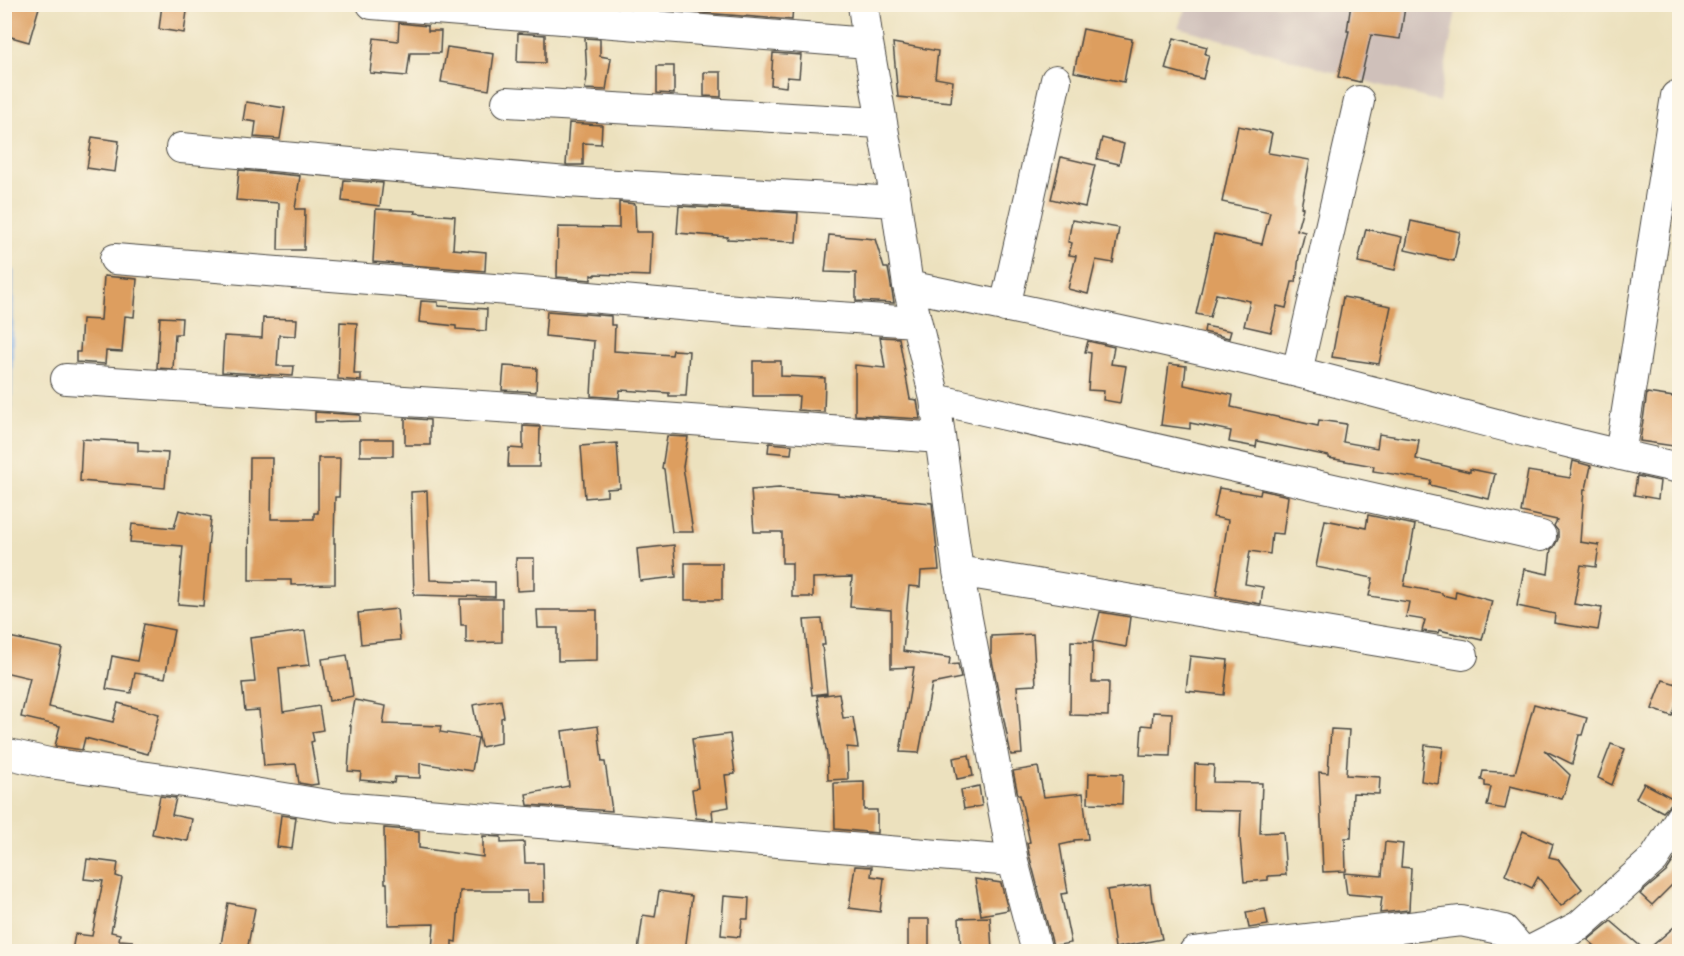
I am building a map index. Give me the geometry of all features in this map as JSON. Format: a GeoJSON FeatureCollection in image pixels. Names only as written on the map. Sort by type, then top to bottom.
{"type":"FeatureCollection","features":[{"type":"Feature","properties":{"kind":"street"},"geometry":{"type":"LineString","coordinates":[[372,4],[868,43]]}},
{"type":"Feature","properties":{"kind":"street"},"geometry":{"type":"LineString","coordinates":[[863,4],[908,286],[935,399],[958,571],[1013,861],[1037,951]]}},
{"type":"Feature","properties":{"kind":"street"},"geometry":{"type":"LineString","coordinates":[[1005,307],[1056,80]]}},
{"type":"Feature","properties":{"kind":"street"},"geometry":{"type":"LineString","coordinates":[[1620,455],[1676,96]]}},
{"type":"Feature","properties":{"kind":"street"},"geometry":{"type":"LineString","coordinates":[[1297,372],[1359,101]]}},
{"type":"Feature","properties":{"kind":"street"},"geometry":{"type":"LineString","coordinates":[[507,102],[881,123]]}},
{"type":"Feature","properties":{"kind":"street"},"geometry":{"type":"LineString","coordinates":[[181,148],[567,182],[896,202]]}},
{"type":"Feature","properties":{"kind":"street"},"geometry":{"type":"LineString","coordinates":[[115,259],[532,291],[748,311],[916,322]]}},
{"type":"Feature","properties":{"kind":"street"},"geometry":{"type":"LineString","coordinates":[[908,286],[1152,338],[1297,372],[1620,455],[1680,468]]}},
{"type":"Feature","properties":{"kind":"street"},"geometry":{"type":"LineString","coordinates":[[66,379],[940,438]]}},
{"type":"Feature","properties":{"kind":"street"},"geometry":{"type":"LineString","coordinates":[[935,399],[1541,536]]}},
{"type":"Feature","properties":{"kind":"street"},"geometry":{"type":"LineString","coordinates":[[958,571],[1463,656]]}},
{"type":"Feature","properties":{"kind":"street"},"geometry":{"type":"LineString","coordinates":[[4,753],[49,763],[340,807],[1013,861]]}},
{"type":"Feature","properties":{"kind":"street"},"geometry":{"type":"LineString","coordinates":[[1528,951],[1579,926],[1654,859],[1680,818]]}},
{"type":"Feature","properties":{"kind":"street"},"geometry":{"type":"LineString","coordinates":[[1194,951],[1461,921],[1504,930],[1523,951]]}},
{"type":"Feature","properties":{"kind":"shaded area"},"geometry":{"type":"Polygon","coordinates":[[[1188,5],[1457,5],[1439,102],[1178,27],[1188,5]]]}},
{"type":"Feature","properties":{"kind":"building"},"geometry":{"type":"Polygon","coordinates":[[[13,4],[40,4],[29,42],[4,35],[13,4]]]}},
{"type":"Feature","properties":{"kind":"building"},"geometry":{"type":"Polygon","coordinates":[[[162,4],[188,4],[184,33],[159,29],[162,4]]]}},
{"type":"Feature","properties":{"kind":"building"},"geometry":{"type":"Polygon","coordinates":[[[692,4],[793,4],[792,20],[692,12],[692,4]]]}},
{"type":"Feature","properties":{"kind":"building"},"geometry":{"type":"Polygon","coordinates":[[[1351,4],[1388,4],[1405,7],[1400,39],[1371,35],[1360,82],[1338,77],[1349,31],[1347,31],[1351,4]]]}},
{"type":"Feature","properties":{"kind":"building"},"geometry":{"type":"Polygon","coordinates":[[[399,23],[428,26],[428,31],[441,31],[440,53],[410,53],[407,76],[370,73],[374,38],[398,41],[399,23]]]}},
{"type":"Feature","properties":{"kind":"building"},"geometry":{"type":"Polygon","coordinates":[[[1083,29],[1132,39],[1124,82],[1074,72],[1083,29]]]}},
{"type":"Feature","properties":{"kind":"building"},"geometry":{"type":"Polygon","coordinates":[[[518,33],[545,35],[545,63],[517,62],[518,33]]]}},
{"type":"Feature","properties":{"kind":"building"},"geometry":{"type":"Polygon","coordinates":[[[585,38],[600,39],[600,56],[611,58],[606,90],[585,89],[587,76],[585,38]]]}},
{"type":"Feature","properties":{"kind":"building"},"geometry":{"type":"Polygon","coordinates":[[[1174,38],[1207,47],[1205,54],[1209,55],[1203,79],[1165,69],[1174,38]]]}},
{"type":"Feature","properties":{"kind":"building"},"geometry":{"type":"Polygon","coordinates":[[[893,43],[938,51],[935,78],[953,81],[951,102],[898,97],[893,43]]]}},
{"type":"Feature","properties":{"kind":"building"},"geometry":{"type":"Polygon","coordinates":[[[447,47],[494,54],[489,90],[441,82],[447,47]]]}},
{"type":"Feature","properties":{"kind":"building"},"geometry":{"type":"Polygon","coordinates":[[[773,53],[801,55],[799,78],[787,77],[786,87],[771,85],[773,53]]]}},
{"type":"Feature","properties":{"kind":"building"},"geometry":{"type":"Polygon","coordinates":[[[657,66],[674,66],[674,94],[657,93],[657,66]]]}},
{"type":"Feature","properties":{"kind":"building"},"geometry":{"type":"Polygon","coordinates":[[[704,72],[721,72],[721,97],[704,96],[704,72]]]}},
{"type":"Feature","properties":{"kind":"building"},"geometry":{"type":"Polygon","coordinates":[[[246,102],[285,108],[280,139],[254,137],[256,122],[243,120],[246,102]]]}},
{"type":"Feature","properties":{"kind":"building"},"geometry":{"type":"Polygon","coordinates":[[[569,123],[602,125],[601,144],[583,143],[583,165],[566,165],[569,123]]]}},
{"type":"Feature","properties":{"kind":"building"},"geometry":{"type":"Polygon","coordinates":[[[1238,126],[1272,133],[1268,153],[1310,160],[1301,207],[1303,208],[1297,230],[1305,232],[1296,282],[1292,282],[1286,308],[1277,306],[1271,332],[1244,326],[1250,301],[1216,294],[1210,317],[1196,314],[1214,234],[1262,244],[1270,212],[1222,202],[1238,126]]]}},
{"type":"Feature","properties":{"kind":"building"},"geometry":{"type":"Polygon","coordinates":[[[92,137],[119,141],[115,172],[87,168],[92,137]]]}},
{"type":"Feature","properties":{"kind":"building"},"geometry":{"type":"Polygon","coordinates":[[[1102,138],[1124,144],[1119,164],[1097,159],[1102,138]]]}},
{"type":"Feature","properties":{"kind":"building"},"geometry":{"type":"Polygon","coordinates":[[[1061,157],[1095,165],[1085,207],[1051,199],[1061,157]]]}},
{"type":"Feature","properties":{"kind":"building"},"geometry":{"type":"Polygon","coordinates":[[[239,170],[300,176],[295,209],[305,209],[304,250],[278,250],[279,203],[236,200],[239,170]]]}},
{"type":"Feature","properties":{"kind":"building"},"geometry":{"type":"Polygon","coordinates":[[[344,180],[383,183],[380,206],[342,201],[344,180]]]}},
{"type":"Feature","properties":{"kind":"building"},"geometry":{"type":"Polygon","coordinates":[[[619,202],[635,204],[636,232],[652,232],[650,276],[595,274],[595,276],[591,275],[591,280],[557,277],[558,227],[619,228],[619,202]]]}},
{"type":"Feature","properties":{"kind":"building"},"geometry":{"type":"Polygon","coordinates":[[[679,206],[798,213],[796,242],[727,239],[728,237],[677,233],[679,206]]]}},
{"type":"Feature","properties":{"kind":"building"},"geometry":{"type":"Polygon","coordinates":[[[376,209],[455,216],[453,249],[486,252],[485,271],[373,262],[376,209]]]}},
{"type":"Feature","properties":{"kind":"building"},"geometry":{"type":"Polygon","coordinates":[[[1072,220],[1119,228],[1113,263],[1096,260],[1088,294],[1068,289],[1076,256],[1069,255],[1072,243],[1068,242],[1072,220]]]}},
{"type":"Feature","properties":{"kind":"building"},"geometry":{"type":"Polygon","coordinates":[[[1411,221],[1460,232],[1454,261],[1405,250],[1411,221]]]}},
{"type":"Feature","properties":{"kind":"building"},"geometry":{"type":"Polygon","coordinates":[[[1366,229],[1402,237],[1395,270],[1358,262],[1366,229]]]}},
{"type":"Feature","properties":{"kind":"building"},"geometry":{"type":"Polygon","coordinates":[[[829,235],[875,239],[884,268],[888,268],[894,303],[856,301],[856,273],[825,272],[829,235]]]}},
{"type":"Feature","properties":{"kind":"building"},"geometry":{"type":"Polygon","coordinates":[[[104,276],[137,279],[134,317],[125,316],[122,352],[106,351],[105,364],[76,362],[76,352],[80,352],[82,319],[101,320],[104,276]]]}},
{"type":"Feature","properties":{"kind":"building"},"geometry":{"type":"Polygon","coordinates":[[[1343,297],[1391,306],[1379,364],[1332,357],[1343,297]]]}},
{"type":"Feature","properties":{"kind":"building"},"geometry":{"type":"Polygon","coordinates":[[[421,301],[438,302],[438,306],[487,309],[486,331],[456,329],[456,326],[419,322],[421,301]]]}},
{"type":"Feature","properties":{"kind":"building"},"geometry":{"type":"Polygon","coordinates":[[[547,311],[611,316],[611,325],[615,325],[614,351],[672,355],[673,350],[689,351],[686,396],[620,390],[619,398],[591,396],[594,341],[545,336],[547,311]]]}},
{"type":"Feature","properties":{"kind":"building"},"geometry":{"type":"Polygon","coordinates":[[[160,317],[182,318],[181,334],[175,334],[173,369],[157,368],[160,317]]]}},
{"type":"Feature","properties":{"kind":"building"},"geometry":{"type":"Polygon","coordinates":[[[263,318],[297,319],[296,336],[279,335],[277,366],[294,366],[293,376],[222,372],[224,336],[262,338],[263,318]]]}},
{"type":"Feature","properties":{"kind":"building"},"geometry":{"type":"Polygon","coordinates":[[[340,322],[357,323],[354,374],[361,374],[361,381],[338,379],[340,322]]]}},
{"type":"Feature","properties":{"kind":"building"},"geometry":{"type":"Polygon","coordinates":[[[1205,326],[1231,331],[1229,338],[1204,332],[1205,326]]]}},
{"type":"Feature","properties":{"kind":"building"},"geometry":{"type":"Polygon","coordinates":[[[880,337],[899,338],[910,399],[917,400],[920,419],[855,415],[855,365],[885,368],[880,337]]]}},
{"type":"Feature","properties":{"kind":"building"},"geometry":{"type":"Polygon","coordinates":[[[1088,341],[1114,347],[1111,364],[1126,366],[1120,403],[1103,400],[1104,391],[1088,390],[1091,353],[1085,352],[1088,341]]]}},
{"type":"Feature","properties":{"kind":"building"},"geometry":{"type":"Polygon","coordinates":[[[753,361],[781,361],[781,376],[825,378],[824,412],[798,410],[799,396],[753,396],[753,361]]]}},
{"type":"Feature","properties":{"kind":"building"},"geometry":{"type":"Polygon","coordinates":[[[1169,364],[1186,366],[1184,385],[1233,395],[1231,407],[1318,426],[1319,420],[1346,424],[1343,442],[1377,448],[1379,434],[1419,440],[1416,459],[1470,472],[1470,469],[1495,474],[1489,499],[1430,485],[1431,480],[1373,471],[1374,466],[1329,458],[1329,456],[1257,441],[1256,447],[1229,442],[1231,431],[1190,423],[1190,429],[1161,425],[1169,364]]]}},
{"type":"Feature","properties":{"kind":"building"},"geometry":{"type":"Polygon","coordinates":[[[504,366],[537,368],[536,392],[502,390],[504,366]]]}},
{"type":"Feature","properties":{"kind":"building"},"geometry":{"type":"Polygon","coordinates":[[[1647,393],[1680,398],[1680,447],[1640,441],[1647,393]]]}},
{"type":"Feature","properties":{"kind":"building"},"geometry":{"type":"Polygon","coordinates":[[[315,412],[360,415],[360,421],[315,422],[315,412]]]}},
{"type":"Feature","properties":{"kind":"building"},"geometry":{"type":"Polygon","coordinates":[[[405,418],[430,420],[430,445],[405,445],[405,418]]]}},
{"type":"Feature","properties":{"kind":"building"},"geometry":{"type":"Polygon","coordinates":[[[523,426],[540,427],[539,467],[508,467],[509,448],[523,449],[523,426]]]}},
{"type":"Feature","properties":{"kind":"building"},"geometry":{"type":"Polygon","coordinates":[[[667,436],[688,437],[683,467],[693,532],[672,532],[664,469],[662,468],[667,436]]]}},
{"type":"Feature","properties":{"kind":"building"},"geometry":{"type":"Polygon","coordinates":[[[82,439],[138,442],[138,451],[168,453],[165,488],[80,481],[82,439]]]}},
{"type":"Feature","properties":{"kind":"building"},"geometry":{"type":"Polygon","coordinates":[[[360,439],[393,439],[393,456],[360,456],[360,439]]]}},
{"type":"Feature","properties":{"kind":"building"},"geometry":{"type":"Polygon","coordinates":[[[617,443],[620,488],[607,489],[607,496],[585,498],[581,446],[617,443]]]}},
{"type":"Feature","properties":{"kind":"building"},"geometry":{"type":"Polygon","coordinates":[[[769,443],[792,445],[791,454],[768,452],[769,443]]]}},
{"type":"Feature","properties":{"kind":"building"},"geometry":{"type":"Polygon","coordinates":[[[250,458],[272,458],[271,519],[314,519],[314,513],[318,513],[318,458],[340,458],[339,497],[335,497],[335,584],[291,585],[291,580],[249,580],[250,458]]]}},
{"type":"Feature","properties":{"kind":"building"},"geometry":{"type":"Polygon","coordinates":[[[1573,461],[1591,466],[1586,489],[1584,489],[1580,542],[1599,545],[1596,567],[1581,565],[1574,604],[1602,608],[1598,630],[1554,623],[1555,614],[1517,606],[1524,569],[1548,574],[1551,549],[1558,539],[1558,531],[1554,526],[1557,520],[1521,512],[1528,471],[1570,478],[1573,461]]]}},
{"type":"Feature","properties":{"kind":"building"},"geometry":{"type":"Polygon","coordinates":[[[1637,476],[1660,481],[1658,499],[1634,495],[1637,476]]]}},
{"type":"Feature","properties":{"kind":"building"},"geometry":{"type":"Polygon","coordinates":[[[779,488],[932,503],[939,570],[921,571],[920,587],[909,586],[903,651],[950,658],[949,665],[958,664],[961,678],[932,684],[919,753],[900,752],[914,667],[891,668],[891,610],[850,607],[852,577],[813,578],[813,597],[792,597],[792,563],[782,563],[782,532],[754,532],[751,490],[779,488]]]}},
{"type":"Feature","properties":{"kind":"building"},"geometry":{"type":"Polygon","coordinates":[[[1219,488],[1260,495],[1261,490],[1288,496],[1283,534],[1272,533],[1270,554],[1250,551],[1245,584],[1263,587],[1261,604],[1216,596],[1228,520],[1213,517],[1219,488]]]}},
{"type":"Feature","properties":{"kind":"building"},"geometry":{"type":"Polygon","coordinates":[[[427,491],[430,580],[495,582],[495,597],[414,595],[411,492],[427,491]]]}},
{"type":"Feature","properties":{"kind":"building"},"geometry":{"type":"Polygon","coordinates":[[[179,510],[211,517],[203,606],[178,604],[183,546],[130,542],[132,524],[174,528],[179,510]]]}},
{"type":"Feature","properties":{"kind":"building"},"geometry":{"type":"Polygon","coordinates":[[[1368,515],[1415,525],[1404,586],[1442,593],[1442,595],[1455,598],[1456,591],[1492,601],[1482,640],[1439,630],[1438,633],[1422,631],[1425,620],[1406,617],[1409,602],[1369,596],[1373,578],[1316,567],[1325,520],[1366,528],[1368,515]]]}},
{"type":"Feature","properties":{"kind":"building"},"geometry":{"type":"Polygon","coordinates":[[[674,545],[676,577],[640,581],[637,549],[674,545]]]}},
{"type":"Feature","properties":{"kind":"building"},"geometry":{"type":"Polygon","coordinates":[[[516,558],[534,558],[534,590],[517,591],[516,558]]]}},
{"type":"Feature","properties":{"kind":"building"},"geometry":{"type":"Polygon","coordinates":[[[685,563],[722,563],[722,600],[685,600],[685,563]]]}},
{"type":"Feature","properties":{"kind":"building"},"geometry":{"type":"Polygon","coordinates":[[[460,599],[502,599],[502,642],[466,643],[466,625],[461,625],[460,599]]]}},
{"type":"Feature","properties":{"kind":"building"},"geometry":{"type":"Polygon","coordinates":[[[397,609],[400,640],[361,644],[358,613],[397,609]]]}},
{"type":"Feature","properties":{"kind":"building"},"geometry":{"type":"Polygon","coordinates":[[[537,610],[597,610],[597,660],[558,661],[558,628],[538,628],[537,610]]]}},
{"type":"Feature","properties":{"kind":"building"},"geometry":{"type":"Polygon","coordinates":[[[1100,612],[1130,617],[1126,647],[1093,641],[1100,612]]]}},
{"type":"Feature","properties":{"kind":"building"},"geometry":{"type":"Polygon","coordinates":[[[822,619],[827,693],[812,695],[804,620],[822,619]]]}},
{"type":"Feature","properties":{"kind":"building"},"geometry":{"type":"Polygon","coordinates":[[[144,624],[174,630],[165,678],[135,673],[131,693],[106,689],[112,656],[137,661],[144,624]]]}},
{"type":"Feature","properties":{"kind":"building"},"geometry":{"type":"Polygon","coordinates":[[[305,631],[310,665],[279,668],[283,712],[319,706],[323,730],[312,732],[314,741],[311,742],[318,784],[311,785],[299,783],[296,764],[264,766],[259,710],[245,711],[242,683],[255,682],[250,638],[305,631]]]}},
{"type":"Feature","properties":{"kind":"building"},"geometry":{"type":"Polygon","coordinates":[[[1033,634],[1036,685],[1017,686],[1022,754],[1011,755],[991,655],[991,636],[1033,634]]]}},
{"type":"Feature","properties":{"kind":"building"},"geometry":{"type":"Polygon","coordinates":[[[4,636],[62,648],[49,707],[113,722],[118,703],[159,714],[148,754],[85,738],[82,750],[55,746],[60,726],[21,717],[30,678],[4,672],[4,636]]]}},
{"type":"Feature","properties":{"kind":"building"},"geometry":{"type":"Polygon","coordinates":[[[1071,641],[1093,642],[1092,682],[1109,682],[1108,716],[1070,715],[1071,641]]]}},
{"type":"Feature","properties":{"kind":"building"},"geometry":{"type":"Polygon","coordinates":[[[347,655],[353,696],[329,701],[322,659],[347,655]]]}},
{"type":"Feature","properties":{"kind":"building"},"geometry":{"type":"Polygon","coordinates":[[[1190,656],[1228,660],[1224,695],[1186,691],[1190,656]]]}},
{"type":"Feature","properties":{"kind":"building"},"geometry":{"type":"Polygon","coordinates":[[[1663,680],[1680,685],[1680,696],[1672,716],[1652,709],[1663,680]]]}},
{"type":"Feature","properties":{"kind":"building"},"geometry":{"type":"Polygon","coordinates":[[[839,693],[843,718],[853,717],[858,748],[847,747],[848,779],[828,780],[827,755],[817,696],[839,693]]]}},
{"type":"Feature","properties":{"kind":"building"},"geometry":{"type":"Polygon","coordinates":[[[355,700],[386,706],[383,724],[441,726],[440,732],[478,738],[472,771],[420,763],[420,778],[395,777],[394,783],[360,780],[361,772],[348,771],[350,726],[355,700]]]}},
{"type":"Feature","properties":{"kind":"building"},"geometry":{"type":"Polygon","coordinates":[[[501,700],[504,717],[501,718],[501,743],[481,747],[473,705],[501,700]]]}},
{"type":"Feature","properties":{"kind":"building"},"geometry":{"type":"Polygon","coordinates":[[[1534,704],[1587,718],[1582,735],[1579,735],[1572,764],[1544,750],[1570,775],[1565,793],[1562,799],[1510,786],[1505,809],[1487,806],[1491,787],[1485,786],[1485,781],[1481,780],[1483,771],[1515,773],[1534,704]]]}},
{"type":"Feature","properties":{"kind":"building"},"geometry":{"type":"Polygon","coordinates":[[[1153,712],[1172,713],[1170,756],[1140,755],[1142,725],[1152,726],[1153,712]]]}},
{"type":"Feature","properties":{"kind":"building"},"geometry":{"type":"Polygon","coordinates":[[[598,726],[602,762],[605,762],[612,811],[528,805],[526,794],[569,786],[562,731],[598,726]]]}},
{"type":"Feature","properties":{"kind":"building"},"geometry":{"type":"Polygon","coordinates":[[[1331,729],[1349,730],[1346,775],[1380,777],[1379,794],[1353,793],[1351,838],[1345,838],[1346,871],[1323,872],[1319,772],[1328,773],[1331,729]]]}},
{"type":"Feature","properties":{"kind":"building"},"geometry":{"type":"Polygon","coordinates":[[[730,734],[735,774],[725,775],[729,807],[712,810],[713,820],[696,818],[692,789],[698,788],[692,739],[730,734]]]}},
{"type":"Feature","properties":{"kind":"building"},"geometry":{"type":"Polygon","coordinates":[[[1611,744],[1625,749],[1612,785],[1598,778],[1611,744]]]}},
{"type":"Feature","properties":{"kind":"building"},"geometry":{"type":"Polygon","coordinates":[[[1425,745],[1443,747],[1438,784],[1421,781],[1425,745]]]}},
{"type":"Feature","properties":{"kind":"building"},"geometry":{"type":"Polygon","coordinates":[[[969,755],[973,776],[957,779],[953,758],[969,755]]]}},
{"type":"Feature","properties":{"kind":"building"},"geometry":{"type":"Polygon","coordinates":[[[1195,764],[1214,765],[1213,782],[1262,783],[1260,833],[1283,832],[1286,875],[1268,876],[1268,880],[1244,882],[1240,838],[1241,811],[1194,810],[1195,764]]]}},
{"type":"Feature","properties":{"kind":"building"},"geometry":{"type":"Polygon","coordinates":[[[1038,767],[1044,797],[1083,793],[1088,839],[1074,840],[1074,842],[1060,845],[1068,893],[1061,894],[1071,943],[1053,946],[1029,854],[1027,843],[1030,842],[1013,771],[1038,767]]]}},
{"type":"Feature","properties":{"kind":"building"},"geometry":{"type":"Polygon","coordinates":[[[1089,773],[1123,774],[1122,804],[1088,803],[1089,773]]]}},
{"type":"Feature","properties":{"kind":"building"},"geometry":{"type":"Polygon","coordinates":[[[864,782],[864,810],[877,810],[877,833],[835,829],[834,783],[864,782]]]}},
{"type":"Feature","properties":{"kind":"building"},"geometry":{"type":"Polygon","coordinates":[[[1644,783],[1678,801],[1672,803],[1663,812],[1636,798],[1644,783]]]}},
{"type":"Feature","properties":{"kind":"building"},"geometry":{"type":"Polygon","coordinates":[[[979,786],[982,806],[964,809],[961,790],[979,786]]]}},
{"type":"Feature","properties":{"kind":"building"},"geometry":{"type":"Polygon","coordinates":[[[160,796],[176,798],[172,815],[192,819],[188,841],[152,834],[160,796]]]}},
{"type":"Feature","properties":{"kind":"building"},"geometry":{"type":"Polygon","coordinates":[[[281,815],[296,817],[292,849],[277,847],[281,815]]]}},
{"type":"Feature","properties":{"kind":"building"},"geometry":{"type":"Polygon","coordinates":[[[384,828],[419,831],[419,848],[483,857],[483,836],[501,837],[501,843],[524,842],[525,863],[543,863],[544,902],[527,902],[527,891],[460,891],[456,942],[452,941],[452,951],[432,951],[434,924],[388,925],[384,828]]]}},
{"type":"Feature","properties":{"kind":"building"},"geometry":{"type":"Polygon","coordinates":[[[1523,831],[1553,844],[1549,857],[1558,859],[1582,889],[1561,906],[1538,877],[1532,888],[1505,875],[1523,831]]]}},
{"type":"Feature","properties":{"kind":"building"},"geometry":{"type":"Polygon","coordinates":[[[1385,842],[1403,844],[1401,867],[1411,868],[1409,910],[1380,913],[1382,897],[1347,894],[1344,873],[1382,876],[1385,842]]]}},
{"type":"Feature","properties":{"kind":"building"},"geometry":{"type":"Polygon","coordinates":[[[1680,851],[1680,877],[1652,905],[1640,894],[1666,872],[1680,851]]]}},
{"type":"Feature","properties":{"kind":"building"},"geometry":{"type":"Polygon","coordinates":[[[87,859],[118,863],[116,876],[122,878],[111,932],[120,934],[119,940],[133,941],[132,951],[72,951],[75,934],[92,936],[103,881],[84,879],[87,859]]]}},
{"type":"Feature","properties":{"kind":"building"},"geometry":{"type":"Polygon","coordinates":[[[855,866],[872,867],[871,876],[884,878],[880,912],[849,908],[855,866]]]}},
{"type":"Feature","properties":{"kind":"building"},"geometry":{"type":"Polygon","coordinates":[[[975,879],[1001,883],[1008,910],[981,915],[975,879]]]}},
{"type":"Feature","properties":{"kind":"building"},"geometry":{"type":"Polygon","coordinates":[[[1150,884],[1152,902],[1154,902],[1162,939],[1115,948],[1107,890],[1150,884]]]}},
{"type":"Feature","properties":{"kind":"building"},"geometry":{"type":"Polygon","coordinates":[[[659,891],[692,896],[685,951],[638,951],[643,915],[655,917],[659,891]]]}},
{"type":"Feature","properties":{"kind":"building"},"geometry":{"type":"Polygon","coordinates":[[[724,896],[749,898],[748,919],[742,919],[740,937],[721,935],[724,896]]]}},
{"type":"Feature","properties":{"kind":"building"},"geometry":{"type":"Polygon","coordinates":[[[228,903],[255,908],[247,951],[220,951],[228,903]]]}},
{"type":"Feature","properties":{"kind":"building"},"geometry":{"type":"Polygon","coordinates":[[[1265,909],[1268,925],[1249,928],[1246,912],[1265,909]]]}},
{"type":"Feature","properties":{"kind":"building"},"geometry":{"type":"Polygon","coordinates":[[[990,917],[992,951],[961,951],[959,918],[990,917]]]}},
{"type":"Feature","properties":{"kind":"building"},"geometry":{"type":"Polygon","coordinates":[[[908,919],[929,919],[929,951],[908,951],[908,919]]]}},
{"type":"Feature","properties":{"kind":"building"},"geometry":{"type":"Polygon","coordinates":[[[1611,921],[1646,951],[1601,951],[1588,940],[1611,921]]]}},
{"type":"Feature","properties":{"kind":"building"},"geometry":{"type":"Polygon","coordinates":[[[1680,922],[1680,943],[1671,951],[1646,951],[1680,922]]]}},
{"type":"Feature","properties":{"kind":"building"},"geometry":{"type":"Polygon","coordinates":[[[1411,944],[1411,951],[1348,951],[1411,944]]]}},
{"type":"Feature","properties":{"kind":"waterway"},"geometry":{"type":"LineString","coordinates":[[4,266],[11,272],[9,413],[4,487]]}}]}
